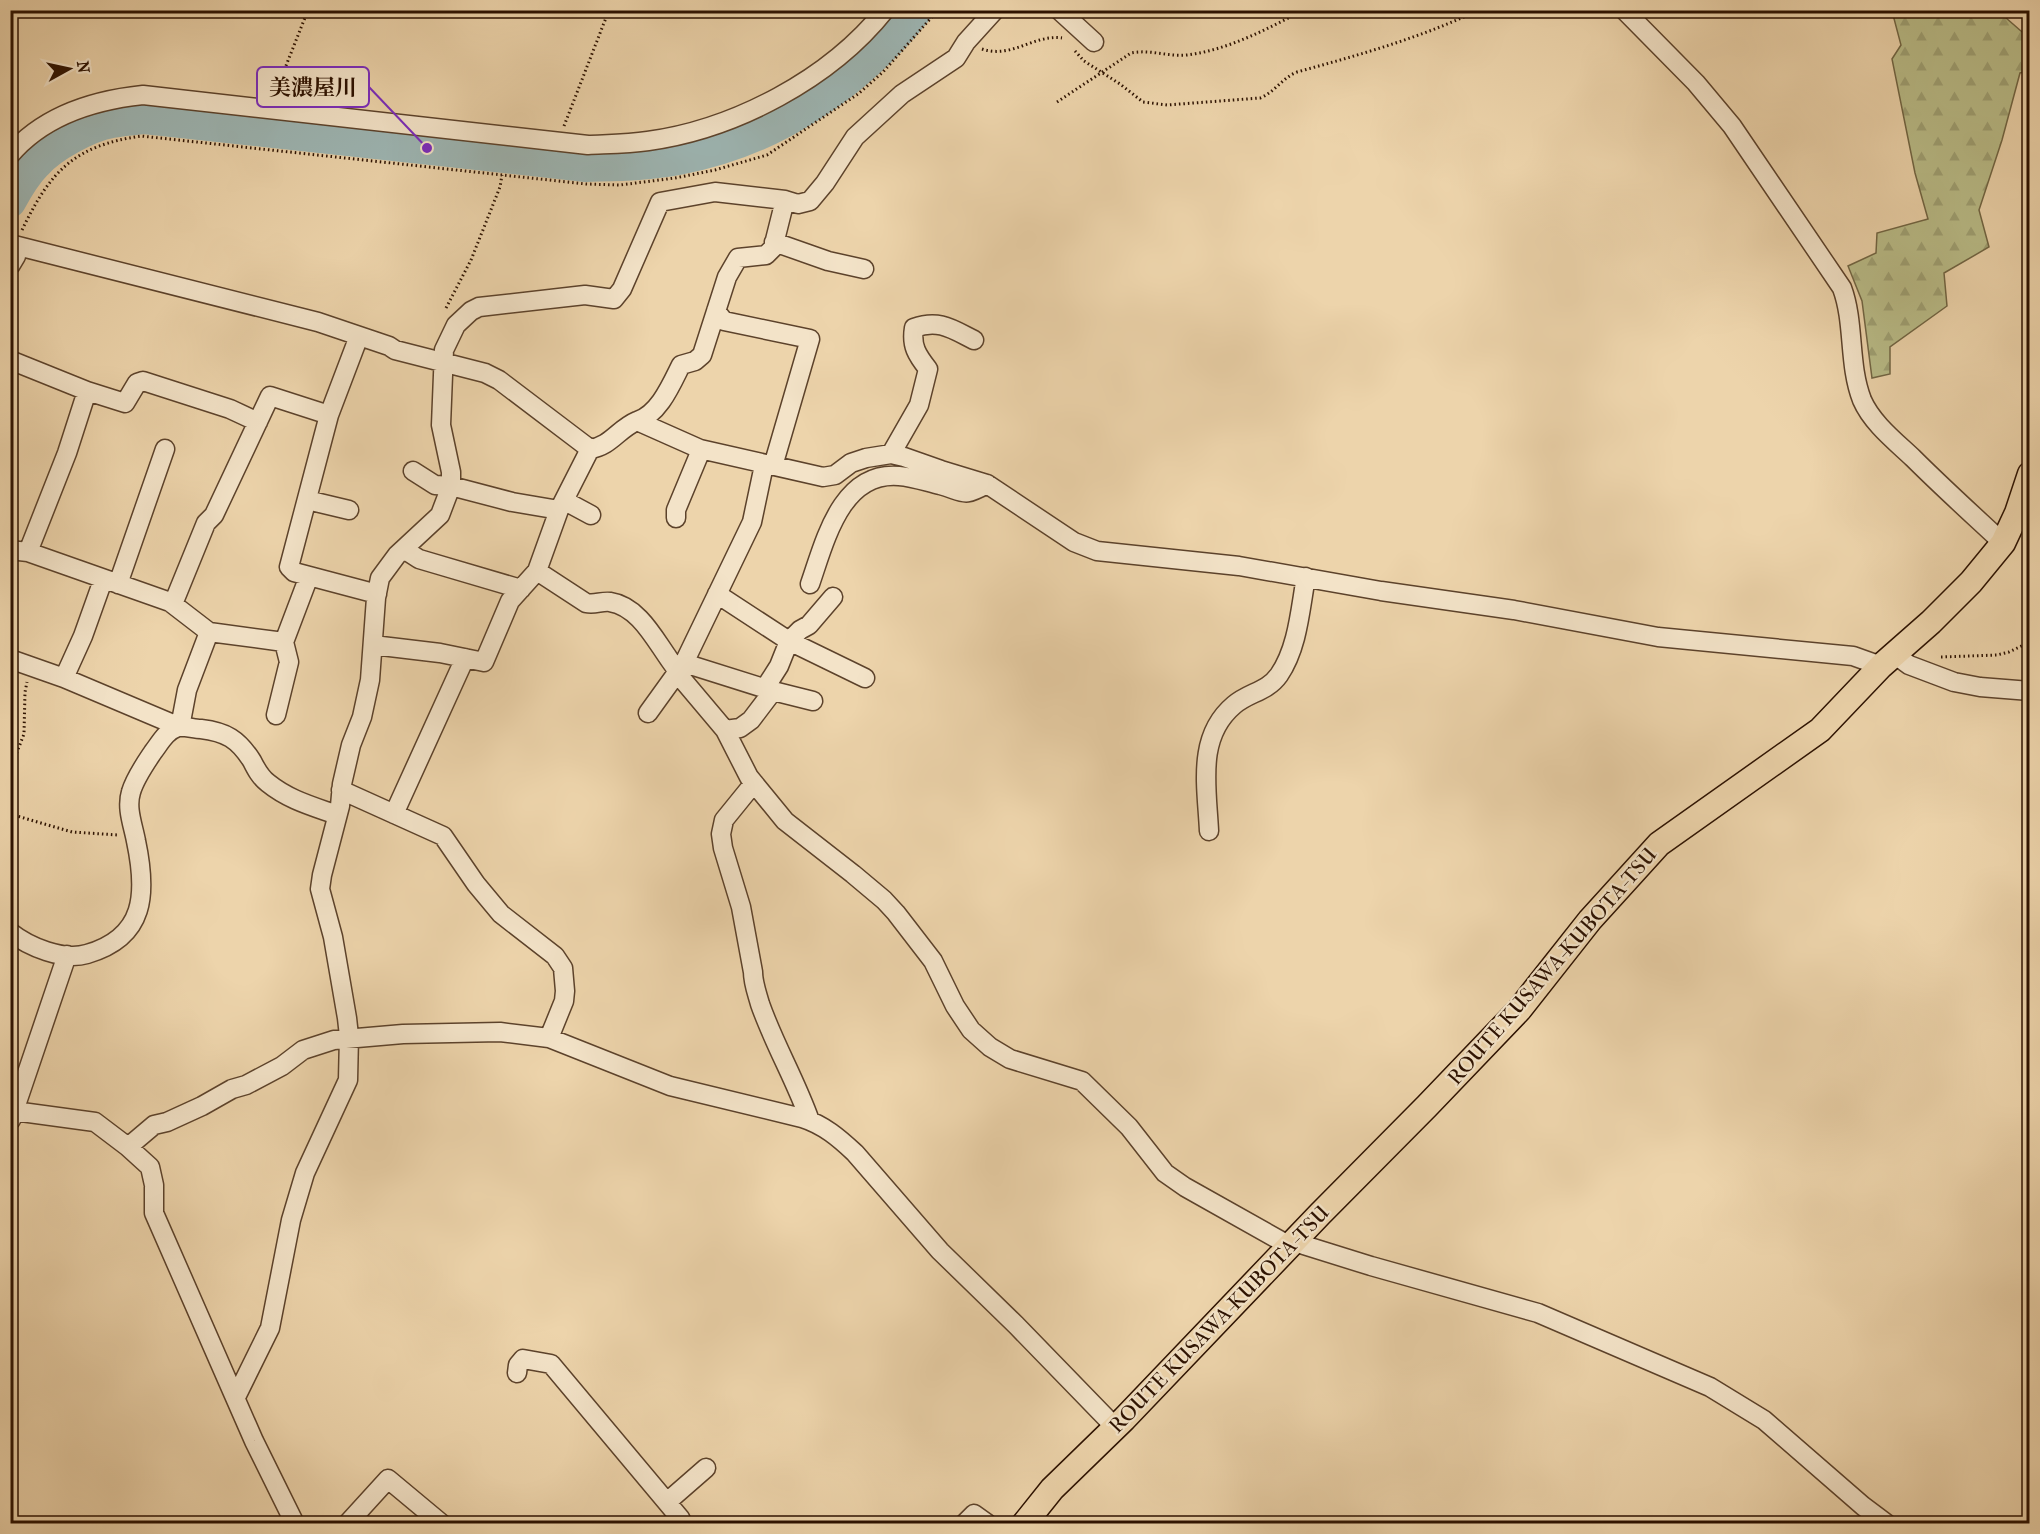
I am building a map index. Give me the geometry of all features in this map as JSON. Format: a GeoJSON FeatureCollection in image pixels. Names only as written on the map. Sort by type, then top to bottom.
{"type":"FeatureCollection","features":[{"type":"Feature","properties":{"kind":"main road","name":"ROUTE KUSAWA-KUBOTA-TSU"},"geometry":{"type":"LineString","coordinates":[[1024,1524],[1052,1489],[1115,1427],[1519,1010],[1590,920],[1659,844],[1820,730],[1954,599],[2003,543],[2017,513],[2030,474]]}},
{"type":"Feature","properties":{"kind":"street"},"geometry":{"type":"LineString","coordinates":[[10,155],[46,125],[86,106],[117,98],[143,95],[559,141],[598,144],[649,141],[710,126],[748,112],[789,90],[826,66],[856,42],[885,10]]}},
{"type":"Feature","properties":{"kind":"street"},"geometry":{"type":"LineString","coordinates":[[236,1397],[270,1328],[291,1220],[305,1173],[348,1080],[349,1038],[333,937],[320,889],[322,875],[338,815],[341,790],[370,680],[380,578],[397,555],[440,515],[451,486],[451,472],[441,425],[442,362],[444,350],[456,325],[479,307],[585,294],[614,298],[622,289],[660,202],[715,192],[798,204],[810,201],[825,183],[855,137],[903,94],[956,58],[995,10]]}},
{"type":"Feature","properties":{"kind":"street"},"geometry":{"type":"LineString","coordinates":[[1059,10],[1094,42]]}},
{"type":"Feature","properties":{"kind":"street"},"geometry":{"type":"LineString","coordinates":[[1624,10],[1696,82],[1732,126],[1842,288],[1848,308],[1855,374],[1863,401],[1874,419],[2003,543]]}},
{"type":"Feature","properties":{"kind":"street"},"geometry":{"type":"LineString","coordinates":[[10,266],[16,256],[13,244],[318,322],[395,350],[485,373],[499,380],[590,449],[602,447],[630,424],[644,418],[668,390],[681,365],[695,361],[702,355],[727,277],[738,258],[766,255],[773,248],[785,201]]}},
{"type":"Feature","properties":{"kind":"street"},"geometry":{"type":"LineString","coordinates":[[774,242],[828,261],[864,269]]}},
{"type":"Feature","properties":{"kind":"street"},"geometry":{"type":"LineString","coordinates":[[648,714],[681,667],[752,522],[810,339],[724,321],[716,311]]}},
{"type":"Feature","properties":{"kind":"street"},"geometry":{"type":"LineString","coordinates":[[891,454],[919,405],[927,369],[917,356],[912,342],[914,328],[925,324],[940,324],[974,340]]}},
{"type":"Feature","properties":{"kind":"street"},"geometry":{"type":"LineString","coordinates":[[359,336],[329,415],[290,567],[294,572],[377,594]]}},
{"type":"Feature","properties":{"kind":"street"},"geometry":{"type":"LineString","coordinates":[[10,360],[87,391],[125,403],[137,382],[143,381],[230,409],[258,422]]}},
{"type":"Feature","properties":{"kind":"street"},"geometry":{"type":"LineString","coordinates":[[87,391],[67,453],[19,551],[173,604],[209,632],[284,642]]}},
{"type":"Feature","properties":{"kind":"street"},"geometry":{"type":"LineString","coordinates":[[173,604],[206,523],[214,515],[270,396],[329,415]]}},
{"type":"Feature","properties":{"kind":"street"},"geometry":{"type":"LineString","coordinates":[[637,421],[701,450],[823,477],[836,475],[851,463],[866,458],[891,454],[904,457],[987,484],[1074,542],[1091,549],[1239,566],[1514,610],[1658,637],[1893,661],[1954,682],[1980,687],[2030,691]]}},
{"type":"Feature","properties":{"kind":"street"},"geometry":{"type":"LineString","coordinates":[[64,678],[111,582],[165,449]]}},
{"type":"Feature","properties":{"kind":"street"},"geometry":{"type":"LineString","coordinates":[[373,645],[484,662],[510,601],[537,571],[562,505],[590,449]]}},
{"type":"Feature","properties":{"kind":"street"},"geometry":{"type":"LineString","coordinates":[[676,518],[676,510],[701,450]]}},
{"type":"Feature","properties":{"kind":"street"},"geometry":{"type":"LineString","coordinates":[[413,471],[435,485],[451,486],[512,502],[562,505],[591,515]]}},
{"type":"Feature","properties":{"kind":"street"},"geometry":{"type":"LineString","coordinates":[[810,584],[829,527],[858,487],[866,481],[897,476],[948,487],[964,494],[971,493],[987,484]]}},
{"type":"Feature","properties":{"kind":"street"},"geometry":{"type":"LineString","coordinates":[[307,500],[349,510]]}},
{"type":"Feature","properties":{"kind":"street"},"geometry":{"type":"LineString","coordinates":[[405,550],[420,559],[520,589]]}},
{"type":"Feature","properties":{"kind":"street"},"geometry":{"type":"LineString","coordinates":[[537,571],[586,603],[593,605],[609,602],[623,607],[638,617],[681,667],[682,679],[725,730],[754,783],[785,821],[853,874],[890,907],[933,961],[955,1006],[971,1030],[990,1047],[1010,1059],[1082,1081],[1129,1127],[1165,1173],[1185,1187],[1292,1244],[1538,1313],[1710,1386],[1764,1420],[1887,1524]]}},
{"type":"Feature","properties":{"kind":"street"},"geometry":{"type":"LineString","coordinates":[[276,715],[289,662],[284,642],[309,576]]}},
{"type":"Feature","properties":{"kind":"street"},"geometry":{"type":"LineString","coordinates":[[1209,831],[1206,766],[1208,746],[1218,722],[1235,704],[1270,686],[1280,674],[1293,644],[1306,577]]}},
{"type":"Feature","properties":{"kind":"street"},"geometry":{"type":"LineString","coordinates":[[717,594],[789,641],[865,678]]}},
{"type":"Feature","properties":{"kind":"street"},"geometry":{"type":"LineString","coordinates":[[725,730],[740,728],[751,720],[769,690],[789,641],[809,625],[833,597]]}},
{"type":"Feature","properties":{"kind":"street"},"geometry":{"type":"LineString","coordinates":[[180,727],[187,690],[209,632]]}},
{"type":"Feature","properties":{"kind":"street"},"geometry":{"type":"LineString","coordinates":[[394,814],[465,658]]}},
{"type":"Feature","properties":{"kind":"street"},"geometry":{"type":"LineString","coordinates":[[10,659],[64,678],[180,727],[212,731],[234,739],[243,747],[260,776],[268,783],[293,800],[338,815]]}},
{"type":"Feature","properties":{"kind":"street"},"geometry":{"type":"LineString","coordinates":[[681,667],[813,701]]}},
{"type":"Feature","properties":{"kind":"street"},"geometry":{"type":"LineString","coordinates":[[10,932],[50,952],[68,955],[84,955],[119,940],[133,923],[140,904],[143,874],[129,813],[130,792],[144,766],[168,732],[180,727]]}},
{"type":"Feature","properties":{"kind":"street"},"geometry":{"type":"LineString","coordinates":[[754,783],[724,820],[721,834],[723,848],[741,907],[753,981],[771,1032],[802,1097],[810,1121]]}},
{"type":"Feature","properties":{"kind":"street"},"geometry":{"type":"LineString","coordinates":[[341,790],[443,836],[476,884],[501,914],[555,956],[562,968],[565,991],[564,1001],[549,1038]]}},
{"type":"Feature","properties":{"kind":"street"},"geometry":{"type":"LineString","coordinates":[[68,955],[28,1075],[12,1115],[95,1122],[150,1167],[154,1185],[154,1213],[254,1441],[296,1524]]}},
{"type":"Feature","properties":{"kind":"street"},"geometry":{"type":"LineString","coordinates":[[128,1147],[154,1125],[167,1122],[232,1089],[246,1085],[282,1066],[303,1050],[334,1040],[403,1034],[500,1032],[549,1038],[670,1086],[810,1121],[838,1137],[855,1153],[940,1251],[1115,1427]]}},
{"type":"Feature","properties":{"kind":"street"},"geometry":{"type":"LineString","coordinates":[[517,1372],[518,1365],[523,1359],[551,1364],[681,1518],[683,1524]]}},
{"type":"Feature","properties":{"kind":"street"},"geometry":{"type":"LineString","coordinates":[[667,1502],[706,1468]]}},
{"type":"Feature","properties":{"kind":"street"},"geometry":{"type":"LineString","coordinates":[[347,1524],[388,1479],[442,1524]]}},
{"type":"Feature","properties":{"kind":"street"},"geometry":{"type":"LineString","coordinates":[[964,1524],[974,1514],[988,1524]]}},
{"type":"Feature","properties":{"kind":"path"},"geometry":{"type":"LineString","coordinates":[[268,110],[308,10]]}},
{"type":"Feature","properties":{"kind":"path"},"geometry":{"type":"LineString","coordinates":[[559,141],[609,10]]}},
{"type":"Feature","properties":{"kind":"path"},"geometry":{"type":"LineString","coordinates":[[1057,102],[1131,53],[1143,50],[1184,55],[1212,50],[1253,36],[1304,10]]}},
{"type":"Feature","properties":{"kind":"path"},"geometry":{"type":"LineString","coordinates":[[966,43],[998,53],[1052,37],[1061,37],[1084,61],[1143,102],[1167,105],[1260,98],[1272,93],[1287,76],[1444,27],[1479,10]]}},
{"type":"Feature","properties":{"kind":"path"},"geometry":{"type":"LineString","coordinates":[[445,309],[474,252],[500,187],[502,175]]}},
{"type":"Feature","properties":{"kind":"path"},"geometry":{"type":"LineString","coordinates":[[1893,661],[1997,655],[2030,642]]}},
{"type":"Feature","properties":{"kind":"path"},"geometry":{"type":"LineString","coordinates":[[10,770],[24,734],[25,692],[32,666]]}},
{"type":"Feature","properties":{"kind":"path"},"geometry":{"type":"LineString","coordinates":[[10,814],[72,832],[120,836],[134,833]]}},
{"type":"Feature","properties":{"kind":"green space"},"geometry":{"type":"Polygon","coordinates":[[[1892,11],[1998,11],[2029,38],[2029,71],[2020,73],[2002,140],[1979,210],[1989,247],[1944,273],[1947,306],[1890,347],[1890,374],[1872,378],[1862,301],[1848,266],[1876,253],[1877,233],[1928,219],[1915,173],[1892,59],[1901,45],[1892,11]]]}},
{"type":"Feature","properties":{"kind":"waterway"},"geometry":{"type":"LineString","coordinates":[[10,202],[32,168],[61,144],[82,132],[103,124],[144,118],[586,166],[643,164],[678,159],[713,151],[747,139],[811,106],[868,63],[917,10]]}},
{"type":"Feature","properties":{"kind":"place","name":"美濃屋川"},"geometry":{"type":"Point","coordinates":[427,148]}}]}
